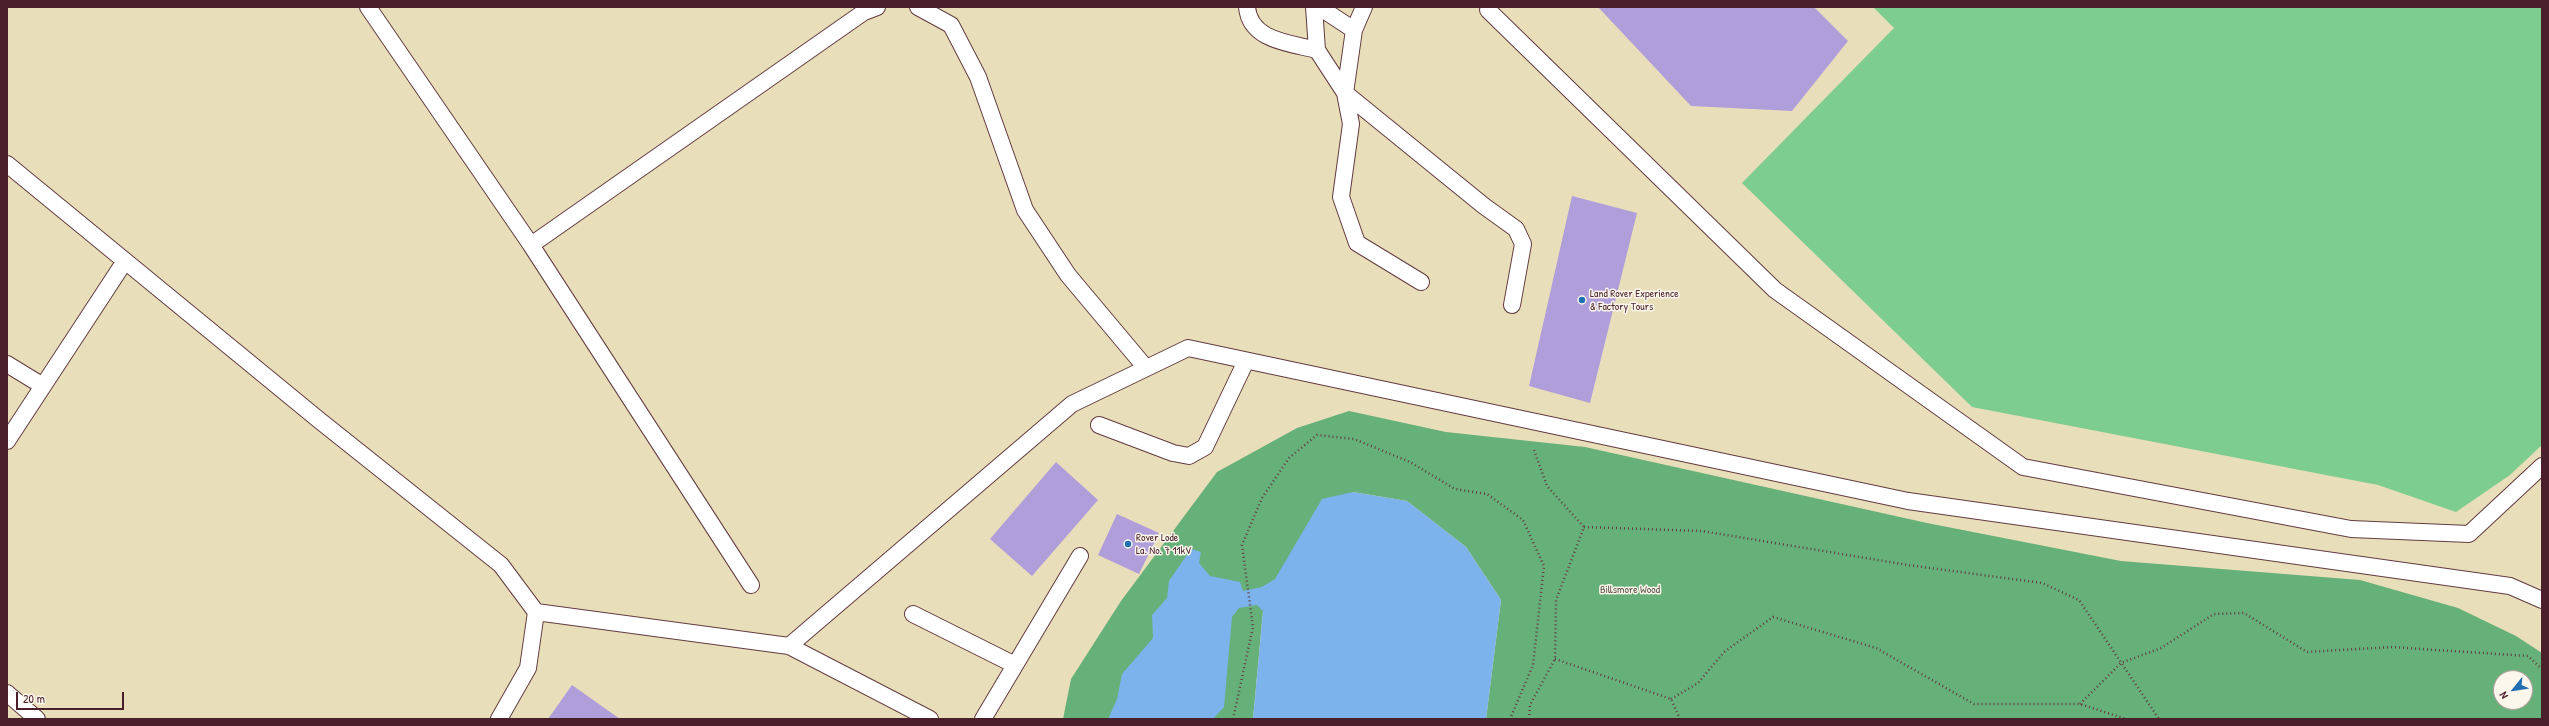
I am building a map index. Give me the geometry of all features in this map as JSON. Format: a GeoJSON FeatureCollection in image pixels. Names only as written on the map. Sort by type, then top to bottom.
{"type":"FeatureCollection","features":[{"type":"Feature","properties":{"kind":"lane"},"geometry":{"type":"LineString","coordinates":[[368,7],[531,245],[751,585]]}},
{"type":"Feature","properties":{"kind":"lane"},"geometry":{"type":"LineString","coordinates":[[918,7],[951,25],[978,77],[1025,210],[1068,275],[1146,368]]}},
{"type":"Feature","properties":{"kind":"lane"},"geometry":{"type":"LineString","coordinates":[[1247,7],[1248,18],[1264,36],[1317,50]]}},
{"type":"Feature","properties":{"kind":"lane"},"geometry":{"type":"LineString","coordinates":[[1314,7],[1317,50],[1345,93],[1484,206],[1516,229],[1522,244],[1512,305]]}},
{"type":"Feature","properties":{"kind":"lane"},"geometry":{"type":"LineString","coordinates":[[1319,7],[1354,30]]}},
{"type":"Feature","properties":{"kind":"lane"},"geometry":{"type":"LineString","coordinates":[[1364,7],[1354,30],[1345,93],[1351,124],[1341,197],[1357,243],[1421,282]]}},
{"type":"Feature","properties":{"kind":"lane"},"geometry":{"type":"LineString","coordinates":[[531,245],[867,9]]}},
{"type":"Feature","properties":{"kind":"lane"},"geometry":{"type":"LineString","coordinates":[[1488,10],[1775,290],[2022,468],[2350,529],[2469,534],[2542,466]]}},
{"type":"Feature","properties":{"kind":"lane"},"geometry":{"type":"LineString","coordinates":[[7,164],[501,565],[536,612],[528,668],[499,719]]}},
{"type":"Feature","properties":{"kind":"lane"},"geometry":{"type":"LineString","coordinates":[[7,441],[125,261]]}},
{"type":"Feature","properties":{"kind":"lane"},"geometry":{"type":"LineString","coordinates":[[789,646],[1072,404],[1188,348],[1908,501],[2510,586],[2542,600]]}},
{"type":"Feature","properties":{"kind":"lane"},"geometry":{"type":"LineString","coordinates":[[1099,425],[1173,453],[1189,456],[1204,447],[1246,361]]}},
{"type":"Feature","properties":{"kind":"lane"},"geometry":{"type":"LineString","coordinates":[[7,364],[43,386]]}},
{"type":"Feature","properties":{"kind":"lane"},"geometry":{"type":"LineString","coordinates":[[983,719],[1080,556]]}},
{"type":"Feature","properties":{"kind":"lane"},"geometry":{"type":"LineString","coordinates":[[536,612],[789,646],[930,719]]}},
{"type":"Feature","properties":{"kind":"lane"},"geometry":{"type":"LineString","coordinates":[[913,614],[1015,665]]}},
{"type":"Feature","properties":{"kind":"lane"},"geometry":{"type":"LineString","coordinates":[[7,693],[37,719]]}},
{"type":"Feature","properties":{"kind":"path"},"geometry":{"type":"LineString","coordinates":[[1524,420],[1547,486],[1584,526],[1702,531],[1908,565],[2042,583],[2080,600],[2159,719]]}},
{"type":"Feature","properties":{"kind":"path"},"geometry":{"type":"LineString","coordinates":[[1233,719],[1253,627],[1248,577],[1242,545],[1262,498],[1289,458],[1317,435],[1354,439],[1410,462],[1455,489],[1487,494],[1523,520],[1544,566],[1533,665],[1510,719]]}},
{"type":"Feature","properties":{"kind":"path"},"geometry":{"type":"LineString","coordinates":[[1529,719],[1530,705],[1555,659],[1556,600],[1584,526]]}},
{"type":"Feature","properties":{"kind":"path"},"geometry":{"type":"LineString","coordinates":[[2080,704],[2121,663],[2161,648],[2214,614],[2244,613],[2307,652],[2391,647],[2528,656],[2542,669]]}},
{"type":"Feature","properties":{"kind":"path"},"geometry":{"type":"LineString","coordinates":[[1671,699],[1698,683],[1724,652],[1773,617],[1876,648],[1974,704],[2080,704],[2126,719]]}},
{"type":"Feature","properties":{"kind":"path"},"geometry":{"type":"LineString","coordinates":[[1555,659],[1671,699],[1680,719]]}},
{"type":"Feature","properties":{"kind":"green space"},"geometry":{"type":"Polygon","coordinates":[[[1873,7],[2542,7],[2542,445],[2510,475],[2456,512],[2378,485],[1972,407],[1742,183],[1894,28],[1873,7]]]}},
{"type":"Feature","properties":{"kind":"green space","name":"Billsmore Wood"},"geometry":{"type":"Polygon","coordinates":[[[1349,411],[1446,432],[1585,447],[1927,523],[2121,561],[2360,580],[2458,608],[2516,636],[2542,653],[2542,719],[1486,719],[1501,600],[1466,547],[1407,501],[1353,492],[1263,611],[1253,719],[1063,719],[1071,679],[1121,601],[1217,472],[1297,428],[1349,411]]]}},
{"type":"Feature","properties":{"kind":"water"},"geometry":{"type":"Polygon","coordinates":[[[1353,492],[1407,501],[1466,547],[1501,600],[1486,719],[1253,719],[1263,611],[1257,605],[1239,608],[1232,617],[1224,707],[1213,719],[1108,719],[1117,699],[1122,674],[1153,638],[1152,615],[1167,598],[1169,581],[1191,549],[1201,552],[1199,563],[1210,576],[1240,582],[1243,591],[1262,587],[1275,579],[1322,499],[1353,492]]]}},
{"type":"Feature","properties":{"kind":"building"},"geometry":{"type":"Polygon","coordinates":[[[1598,7],[1814,7],[1848,41],[1792,111],[1691,106],[1598,7]]]}},
{"type":"Feature","properties":{"kind":"building","name":"Land Rover Experience & Factory Tours"},"geometry":{"type":"Polygon","coordinates":[[[1572,196],[1637,213],[1590,403],[1529,386],[1572,196]]]}},
{"type":"Feature","properties":{"kind":"building"},"geometry":{"type":"Polygon","coordinates":[[[1056,462],[1098,500],[1032,576],[990,539],[1056,462]]]}},
{"type":"Feature","properties":{"kind":"building","name":"Rover Lode La. No. 7 11kV"},"geometry":{"type":"Polygon","coordinates":[[[1117,514],[1159,533],[1139,574],[1098,555],[1117,514]]]}},
{"type":"Feature","properties":{"kind":"building"},"geometry":{"type":"Polygon","coordinates":[[[572,685],[620,719],[548,719],[572,685]]]}},
{"type":"Feature","properties":{"kind":"place","name":"Land Rover Experience & Factory Tours"},"geometry":{"type":"Point","coordinates":[1582,300]}},
{"type":"Feature","properties":{"kind":"place","name":"Rover Lode La. No. 7 11kV"},"geometry":{"type":"Point","coordinates":[1128,544]}}]}
